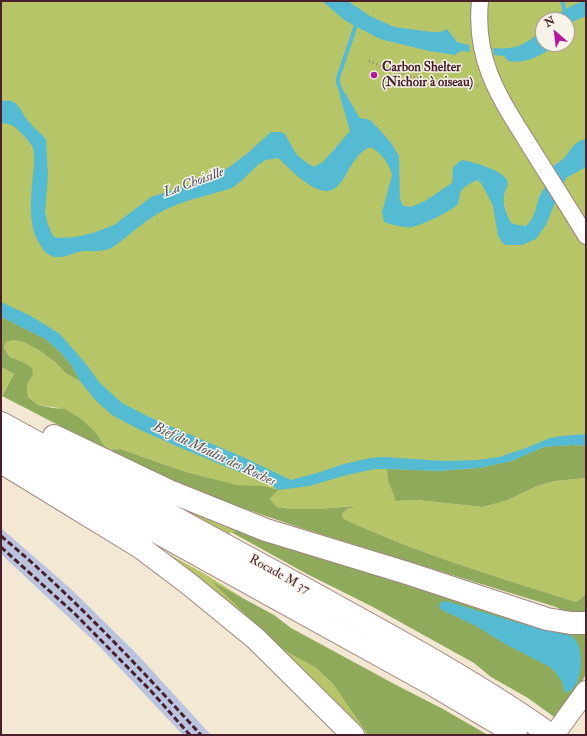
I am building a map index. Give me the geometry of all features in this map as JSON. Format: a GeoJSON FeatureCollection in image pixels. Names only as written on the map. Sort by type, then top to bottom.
{"type":"FeatureCollection","features":[{"type":"Feature","properties":{"kind":"highway"},"geometry":{"type":"LineString","coordinates":[[1,410],[169,492],[266,530],[407,573],[547,619],[571,623],[586,623]]}},
{"type":"Feature","properties":{"kind":"highway","name":"Rocade M 37"},"geometry":{"type":"LineString","coordinates":[[1,423],[345,611],[441,666],[513,725]]}},
{"type":"Feature","properties":{"kind":"highway","name":"Rocade M 37"},"geometry":{"type":"LineString","coordinates":[[1,446],[430,683],[513,725],[553,735]]}},
{"type":"Feature","properties":{"kind":"highway"},"geometry":{"type":"LineString","coordinates":[[1,462],[140,547],[189,584],[256,638],[353,735]]}},
{"type":"Feature","properties":{"kind":"main road"},"geometry":{"type":"LineString","coordinates":[[553,735],[586,691]]}},
{"type":"Feature","properties":{"kind":"main road"},"geometry":{"type":"LineString","coordinates":[[568,735],[586,711]]}},
{"type":"Feature","properties":{"kind":"street"},"geometry":{"type":"LineString","coordinates":[[480,1],[479,12],[482,50],[488,72],[504,104],[586,236]]}},
{"type":"Feature","properties":{"kind":"path"},"geometry":{"type":"LineString","coordinates":[[369,61],[408,76],[427,81],[478,86]]}},
{"type":"Feature","properties":{"kind":"shaded area"},"geometry":{"type":"Polygon","coordinates":[[[1,528],[71,589],[136,653],[211,735],[183,735],[100,647],[1,554],[1,528]]]}},
{"type":"Feature","properties":{"kind":"green space"},"geometry":{"type":"Polygon","coordinates":[[[1,1],[586,1],[586,460],[396,501],[417,500],[483,507],[508,500],[537,486],[555,481],[586,478],[586,594],[576,602],[459,564],[372,532],[344,519],[342,516],[343,513],[353,506],[318,509],[292,509],[277,507],[209,478],[186,472],[120,449],[107,450],[59,408],[38,405],[28,397],[27,385],[33,375],[23,362],[10,357],[4,348],[6,342],[12,340],[28,343],[48,356],[64,371],[54,356],[1,324],[1,1]]]}},
{"type":"Feature","properties":{"kind":"green space"},"geometry":{"type":"Polygon","coordinates":[[[1,317],[45,338],[71,365],[80,381],[66,373],[55,362],[39,350],[24,342],[14,340],[6,342],[4,348],[10,357],[23,362],[32,368],[33,375],[27,385],[28,397],[38,405],[65,409],[80,418],[95,432],[107,450],[2,396],[14,374],[1,367],[1,317]]]}},
{"type":"Feature","properties":{"kind":"green space"},"geometry":{"type":"Polygon","coordinates":[[[1,367],[14,374],[1,397],[1,367]]]}},
{"type":"Feature","properties":{"kind":"green space"},"geometry":{"type":"Polygon","coordinates":[[[573,445],[586,446],[586,478],[555,481],[537,486],[508,500],[483,507],[417,500],[396,501],[388,480],[387,469],[439,471],[479,468],[512,461],[544,447],[573,445]]]}},
{"type":"Feature","properties":{"kind":"green space"},"geometry":{"type":"Polygon","coordinates":[[[120,449],[186,472],[237,485],[263,486],[278,490],[270,498],[277,507],[292,509],[318,509],[355,506],[347,509],[343,513],[342,516],[344,519],[372,532],[430,554],[576,602],[586,594],[586,611],[578,613],[567,612],[556,607],[275,519],[200,492],[107,450],[120,449]]]}},
{"type":"Feature","properties":{"kind":"green space"},"geometry":{"type":"Polygon","coordinates":[[[172,504],[260,532],[231,532],[229,535],[172,504]]]}},
{"type":"Feature","properties":{"kind":"green space"},"geometry":{"type":"Polygon","coordinates":[[[240,531],[586,629],[586,673],[573,697],[557,719],[528,698],[491,677],[474,663],[373,607],[307,574],[231,532],[240,531]]]}},
{"type":"Feature","properties":{"kind":"green space"},"geometry":{"type":"Polygon","coordinates":[[[156,547],[205,574],[246,600],[212,582],[287,652],[316,668],[333,684],[368,735],[365,735],[341,710],[156,547]]]}},
{"type":"Feature","properties":{"kind":"green space"},"geometry":{"type":"Polygon","coordinates":[[[211,581],[274,615],[291,628],[443,709],[488,735],[368,735],[333,684],[316,668],[287,652],[269,637],[211,581]]]}},
{"type":"Feature","properties":{"kind":"water"},"geometry":{"type":"Polygon","coordinates":[[[322,1],[348,1],[370,16],[394,27],[432,32],[440,32],[447,29],[457,42],[469,45],[470,52],[461,51],[455,55],[429,51],[380,39],[344,20],[322,1]]]}},
{"type":"Feature","properties":{"kind":"water"},"geometry":{"type":"Polygon","coordinates":[[[586,1],[586,16],[575,21],[575,12],[561,12],[586,1]]]}},
{"type":"Feature","properties":{"kind":"water"},"geometry":{"type":"Polygon","coordinates":[[[535,36],[535,52],[545,52],[528,60],[518,62],[508,61],[504,56],[494,55],[493,48],[519,46],[535,36]]]}},
{"type":"Feature","properties":{"kind":"water"},"geometry":{"type":"Polygon","coordinates":[[[341,89],[345,93],[359,117],[370,120],[391,143],[399,156],[400,199],[404,206],[411,207],[425,201],[452,183],[454,167],[462,160],[497,171],[507,179],[508,184],[504,193],[504,206],[508,217],[511,223],[526,226],[533,216],[540,195],[547,184],[553,167],[564,158],[576,143],[586,139],[586,167],[566,178],[547,223],[536,239],[522,245],[503,244],[498,236],[493,206],[481,183],[477,180],[467,185],[461,191],[457,205],[429,221],[412,227],[398,226],[384,222],[382,212],[392,175],[384,158],[370,147],[358,156],[342,181],[332,190],[326,191],[311,186],[278,158],[266,160],[259,164],[232,188],[184,202],[163,211],[109,249],[100,251],[82,251],[58,257],[49,255],[43,249],[34,230],[31,212],[34,162],[32,145],[13,126],[1,123],[1,101],[12,101],[16,103],[29,122],[45,138],[48,175],[45,212],[47,222],[53,236],[58,238],[75,237],[93,233],[114,225],[151,197],[208,179],[231,166],[271,132],[280,132],[285,134],[296,154],[307,163],[314,167],[323,162],[350,131],[340,96],[339,91],[341,89]]]}},
{"type":"Feature","properties":{"kind":"water","name":"Bief du Moulin des Roches"},"geometry":{"type":"Polygon","coordinates":[[[1,302],[31,316],[60,334],[86,364],[99,382],[122,403],[147,416],[247,459],[291,480],[370,458],[384,457],[445,461],[477,460],[499,457],[550,438],[586,434],[586,446],[573,445],[544,447],[512,461],[479,468],[439,471],[376,469],[343,476],[310,486],[278,490],[273,486],[140,430],[112,415],[96,401],[60,352],[45,339],[1,317],[1,302]]]}},
{"type":"Feature","properties":{"kind":"water"},"geometry":{"type":"Polygon","coordinates":[[[446,601],[519,623],[572,636],[578,645],[581,656],[580,675],[576,684],[567,693],[564,691],[562,682],[557,674],[550,667],[507,645],[476,626],[440,609],[439,606],[441,602],[446,601]]]}},
{"type":"Feature","properties":{"kind":"waterway"},"geometry":{"type":"LineString","coordinates":[[562,1],[565,12]]}},
{"type":"Feature","properties":{"kind":"waterway"},"geometry":{"type":"LineString","coordinates":[[342,93],[338,83],[338,78],[357,22]]}},
{"type":"Feature","properties":{"kind":"railway"},"geometry":{"type":"LineString","coordinates":[[1,536],[79,607],[201,735]]}},
{"type":"Feature","properties":{"kind":"railway"},"geometry":{"type":"LineString","coordinates":[[1,547],[75,614],[151,691],[190,735]]}},
{"type":"Feature","properties":{"kind":"place","name":"Carbon Shelter (Nichoir à oiseau)"},"geometry":{"type":"Point","coordinates":[374,75]}},
{"type":"Feature","properties":{"kind":"water label","name":"La Choisille"},"geometry":{"type":"Point","coordinates":[194,183]}}]}
